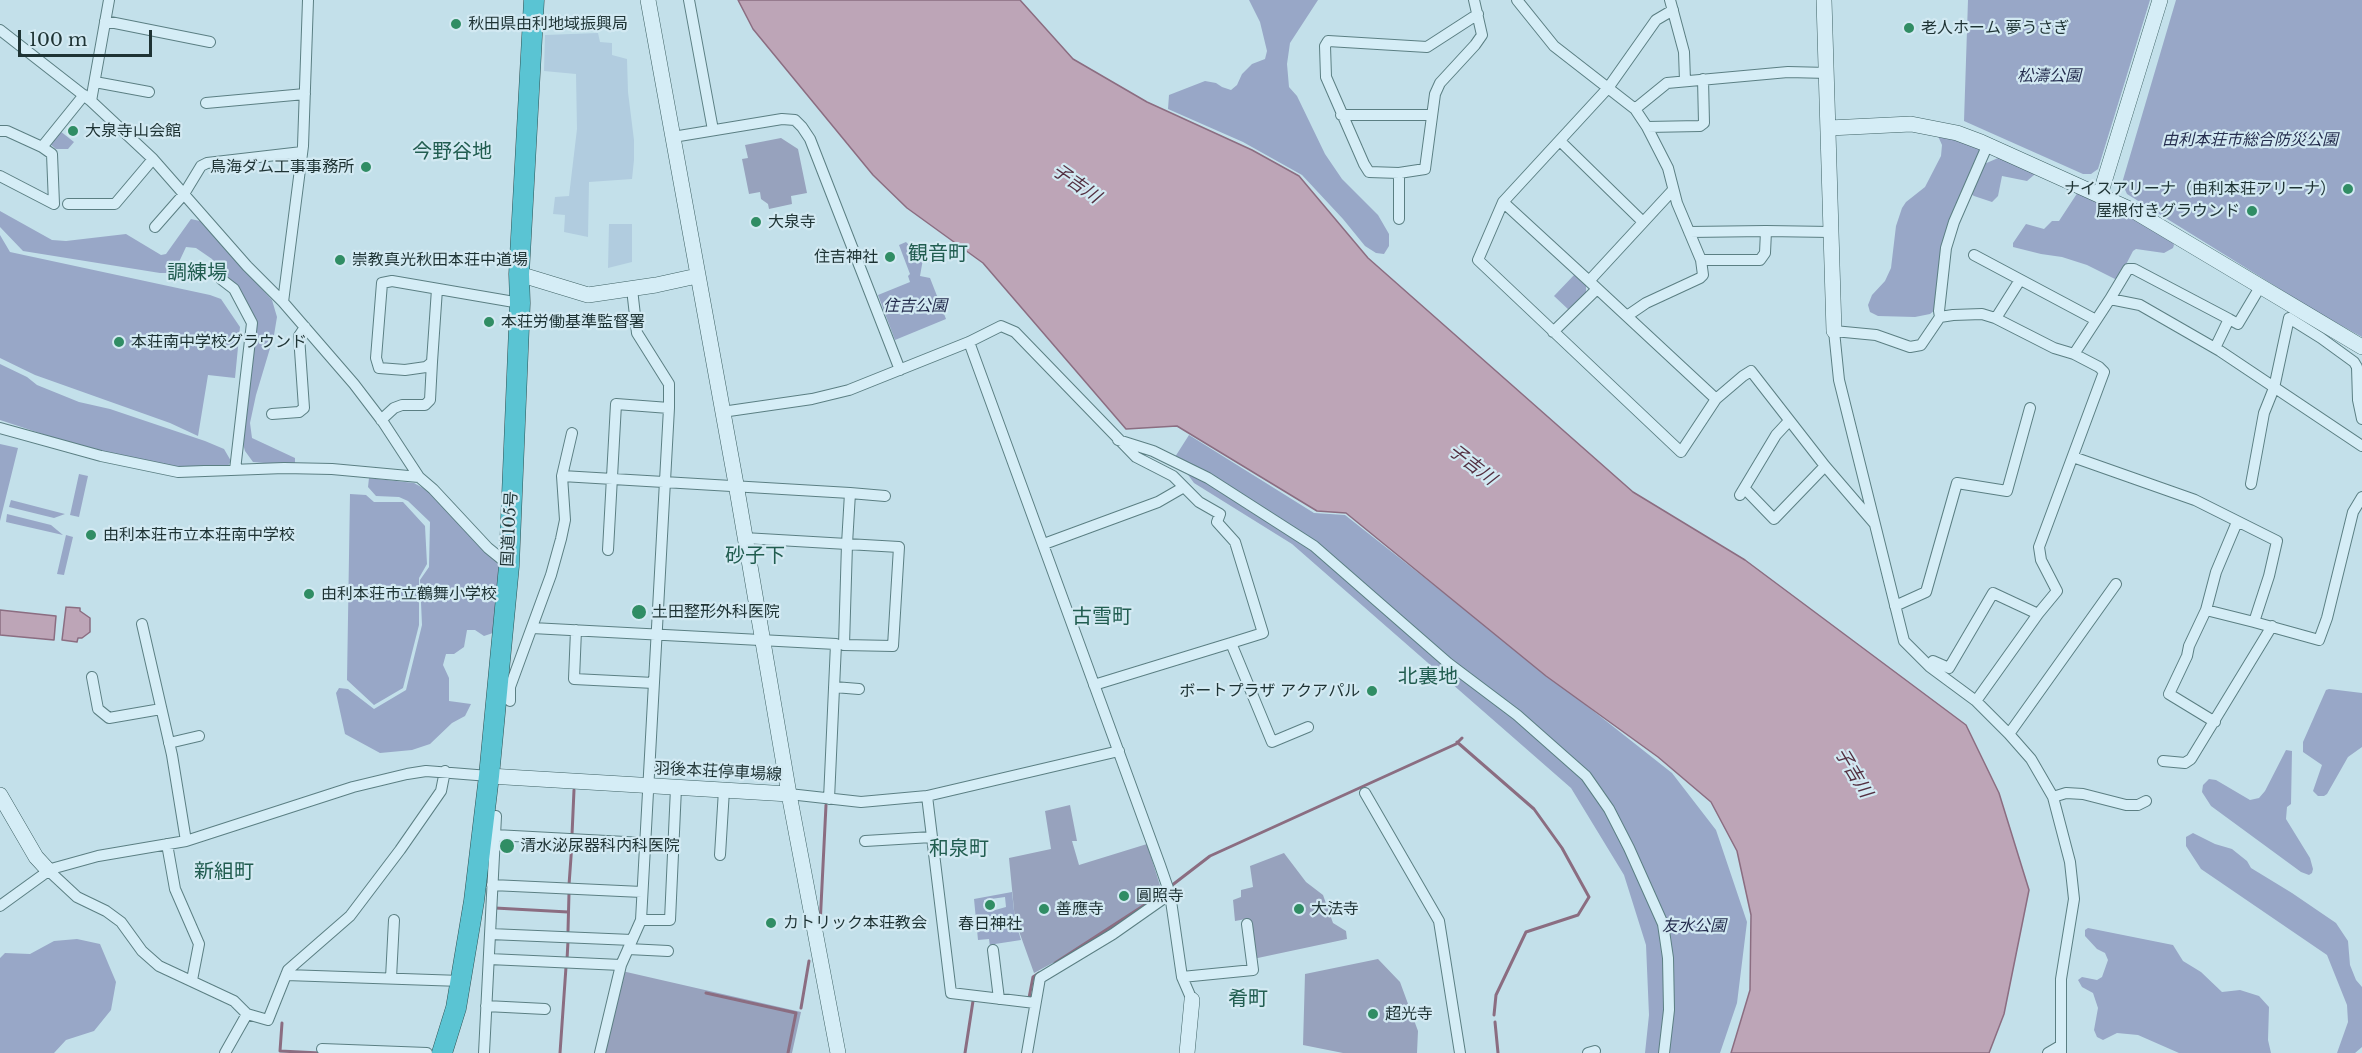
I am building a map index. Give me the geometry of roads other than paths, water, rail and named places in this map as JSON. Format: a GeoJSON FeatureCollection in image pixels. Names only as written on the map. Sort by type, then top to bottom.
{"type":"FeatureCollection","features":[{"type":"Feature","properties":{"kind":"highway","name":"国道105号"},"geometry":{"type":"LineString","coordinates":[[442,1053],[456,1008],[474,901],[489,776],[509,566],[520,303],[519,274],[534,0]]}},
{"type":"Feature","properties":{"kind":"street"},"geometry":{"type":"LineString","coordinates":[[42,147],[88,98],[95,82],[109,0]]}},
{"type":"Feature","properties":{"kind":"street"},"geometry":{"type":"LineString","coordinates":[[283,302],[302,152],[308,0]]}},
{"type":"Feature","properties":{"kind":"street"},"geometry":{"type":"LineString","coordinates":[[648,0],[736,484],[789,794],[829,799],[878,801],[927,796],[1119,751]]}},
{"type":"Feature","properties":{"kind":"street"},"geometry":{"type":"LineString","coordinates":[[689,0],[713,130]]}},
{"type":"Feature","properties":{"kind":"street"},"geometry":{"type":"LineString","coordinates":[[1474,0],[1478,14],[1482,35],[1476,45],[1440,83],[1435,94],[1425,169],[1399,173],[1369,172],[1341,115],[1326,77],[1325,46],[1328,41],[1427,47],[1478,14]]}},
{"type":"Feature","properties":{"kind":"street"},"geometry":{"type":"LineString","coordinates":[[1517,0],[1554,46],[1635,109],[1668,168],[1673,190],[1701,260],[1703,275],[1700,278],[1646,303],[1627,316]]}},
{"type":"Feature","properties":{"kind":"street"},"geometry":{"type":"LineString","coordinates":[[1824,0],[1834,331],[1839,380],[1904,641],[1930,667],[1976,701],[2009,734],[2031,759],[2053,797],[2070,862],[2074,898],[2061,979],[2061,1050],[2048,1053]]}},
{"type":"Feature","properties":{"kind":"street"},"geometry":{"type":"LineString","coordinates":[[2100,195],[2160,0]]}},
{"type":"Feature","properties":{"kind":"street"},"geometry":{"type":"LineString","coordinates":[[1684,81],[1684,51],[1672,5],[1656,20],[1608,88],[1503,202],[1478,260],[1680,452],[1716,399],[1751,371],[1825,466],[1876,525]]}},
{"type":"Feature","properties":{"kind":"street"},"geometry":{"type":"LineString","coordinates":[[105,21],[210,42]]}},
{"type":"Feature","properties":{"kind":"street"},"geometry":{"type":"LineString","coordinates":[[1,33],[88,98],[153,159],[354,384],[381,420],[418,477],[433,489],[488,548],[509,566]]}},
{"type":"Feature","properties":{"kind":"street"},"geometry":{"type":"LineString","coordinates":[[1635,109],[1667,83],[1788,72],[1828,73]]}},
{"type":"Feature","properties":{"kind":"street"},"geometry":{"type":"LineString","coordinates":[[1647,127],[1700,126],[1704,123],[1703,79]]}},
{"type":"Feature","properties":{"kind":"street"},"geometry":{"type":"LineString","coordinates":[[95,82],[149,92]]}},
{"type":"Feature","properties":{"kind":"street"},"geometry":{"type":"LineString","coordinates":[[206,103],[304,94]]}},
{"type":"Feature","properties":{"kind":"street"},"geometry":{"type":"LineString","coordinates":[[1341,115],[1432,115]]}},
{"type":"Feature","properties":{"kind":"street"},"geometry":{"type":"LineString","coordinates":[[673,137],[782,119],[795,120],[802,127],[810,139],[900,370]]}},
{"type":"Feature","properties":{"kind":"street"},"geometry":{"type":"LineString","coordinates":[[1829,128],[1911,124],[1957,132],[1988,144],[2134,211],[2362,347]]}},
{"type":"Feature","properties":{"kind":"street"},"geometry":{"type":"LineString","coordinates":[[0,131],[7,131],[52,154],[54,204],[0,176]]}},
{"type":"Feature","properties":{"kind":"street"},"geometry":{"type":"LineString","coordinates":[[1560,141],[1643,222]]}},
{"type":"Feature","properties":{"kind":"street"},"geometry":{"type":"LineString","coordinates":[[1834,331],[1876,335],[1910,347],[1921,345],[1940,317],[1946,248],[1954,222],[1988,144]]}},
{"type":"Feature","properties":{"kind":"street"},"geometry":{"type":"LineString","coordinates":[[155,227],[184,194],[201,166],[207,163],[302,152]]}},
{"type":"Feature","properties":{"kind":"street"},"geometry":{"type":"LineString","coordinates":[[68,204],[115,204],[153,159]]}},
{"type":"Feature","properties":{"kind":"street"},"geometry":{"type":"LineString","coordinates":[[1399,173],[1399,219]]}},
{"type":"Feature","properties":{"kind":"street"},"geometry":{"type":"LineString","coordinates":[[1553,332],[1643,222],[1673,190]]}},
{"type":"Feature","properties":{"kind":"street"},"geometry":{"type":"LineString","coordinates":[[1503,202],[1716,399]]}},
{"type":"Feature","properties":{"kind":"street"},"geometry":{"type":"LineString","coordinates":[[1701,260],[1760,260],[1765,254],[1766,231]]}},
{"type":"Feature","properties":{"kind":"street"},"geometry":{"type":"LineString","coordinates":[[1689,232],[1831,232]]}},
{"type":"Feature","properties":{"kind":"street"},"geometry":{"type":"LineString","coordinates":[[1974,255],[2096,320]]}},
{"type":"Feature","properties":{"kind":"street"},"geometry":{"type":"LineString","coordinates":[[2074,354],[2128,269],[2134,269],[2238,324],[2260,287]]}},
{"type":"Feature","properties":{"kind":"street"},"geometry":{"type":"LineString","coordinates":[[519,274],[588,295],[697,276]]}},
{"type":"Feature","properties":{"kind":"street"},"geometry":{"type":"LineString","coordinates":[[221,279],[234,289],[252,322],[235,470]]}},
{"type":"Feature","properties":{"kind":"street"},"geometry":{"type":"LineString","coordinates":[[1996,318],[2020,280]]}},
{"type":"Feature","properties":{"kind":"street"},"geometry":{"type":"LineString","coordinates":[[432,362],[426,367],[405,370],[379,368],[376,358],[382,283],[392,281],[520,303]]}},
{"type":"Feature","properties":{"kind":"street"},"geometry":{"type":"LineString","coordinates":[[381,420],[394,408],[402,405],[425,405],[430,400],[437,289]]}},
{"type":"Feature","properties":{"kind":"street"},"geometry":{"type":"LineString","coordinates":[[600,1053],[621,965],[640,920],[669,408],[669,384],[637,333],[632,289]]}},
{"type":"Feature","properties":{"kind":"street"},"geometry":{"type":"LineString","coordinates":[[2110,299],[2140,305],[2215,348],[2362,446]]}},
{"type":"Feature","properties":{"kind":"street"},"geometry":{"type":"LineString","coordinates":[[1940,317],[1982,314],[1996,318],[2054,348],[2074,354],[2104,372],[2039,547],[2041,560],[2056,591],[1976,701]]}},
{"type":"Feature","properties":{"kind":"street"},"geometry":{"type":"LineString","coordinates":[[2251,484],[2264,413],[2274,388],[2289,318],[2354,362],[2357,367],[2358,400],[2362,418]]}},
{"type":"Feature","properties":{"kind":"street"},"geometry":{"type":"LineString","coordinates":[[2215,348],[2229,319]]}},
{"type":"Feature","properties":{"kind":"street"},"geometry":{"type":"LineString","coordinates":[[272,414],[299,412],[304,408],[299,336],[305,327]]}},
{"type":"Feature","properties":{"kind":"street"},"geometry":{"type":"LineString","coordinates":[[722,412],[812,399],[849,390],[1001,327],[1015,332],[1136,457],[1173,476],[1199,502],[1220,514],[1217,522],[1235,542],[1263,633],[1094,684]]}},
{"type":"Feature","properties":{"kind":"street"},"geometry":{"type":"LineString","coordinates":[[969,342],[1170,894],[1182,977],[1192,1000],[1187,1053]]}},
{"type":"Feature","properties":{"kind":"street"},"geometry":{"type":"LineString","coordinates":[[608,550],[616,404],[669,408]]}},
{"type":"Feature","properties":{"kind":"street"},"geometry":{"type":"LineString","coordinates":[[1895,606],[1926,592],[1957,483],[2007,491],[2030,408]]}},
{"type":"Feature","properties":{"kind":"street"},"geometry":{"type":"LineString","coordinates":[[1789,421],[1776,435],[1742,492],[1774,519],[1825,466]]}},
{"type":"Feature","properties":{"kind":"street"},"geometry":{"type":"LineString","coordinates":[[0,428],[101,456],[178,472],[332,469],[418,477]]}},
{"type":"Feature","properties":{"kind":"street"},"geometry":{"type":"LineString","coordinates":[[510,701],[510,687],[551,575],[565,520],[562,476],[572,433]]}},
{"type":"Feature","properties":{"kind":"street"},"geometry":{"type":"LineString","coordinates":[[1118,440],[1153,451],[1208,478],[1314,546],[1448,663],[1488,692],[1586,776],[1609,809],[1663,924],[1668,958],[1669,989],[1664,1053]]}},
{"type":"Feature","properties":{"kind":"street"},"geometry":{"type":"LineString","coordinates":[[2073,457],[2195,500],[2277,541],[2269,576],[2254,622]]}},
{"type":"Feature","properties":{"kind":"street"},"geometry":{"type":"LineString","coordinates":[[562,476],[736,484],[885,496]]}},
{"type":"Feature","properties":{"kind":"street"},"geometry":{"type":"LineString","coordinates":[[1044,544],[1158,502],[1184,487]]}},
{"type":"Feature","properties":{"kind":"street"},"geometry":{"type":"LineString","coordinates":[[744,538],[847,544],[899,547],[892,646],[844,645],[847,544],[850,493]]}},
{"type":"Feature","properties":{"kind":"street"},"geometry":{"type":"LineString","coordinates":[[2206,610],[2319,640],[2327,618],[2354,512],[2362,496]]}},
{"type":"Feature","properties":{"kind":"street"},"geometry":{"type":"LineString","coordinates":[[2216,722],[2169,694],[2206,610],[2216,572],[2237,522]]}},
{"type":"Feature","properties":{"kind":"street"},"geometry":{"type":"LineString","coordinates":[[2009,734],[2116,584]]}},
{"type":"Feature","properties":{"kind":"street"},"geometry":{"type":"LineString","coordinates":[[1930,667],[1933,660],[1949,668],[1993,593],[2038,614]]}},
{"type":"Feature","properties":{"kind":"street"},"geometry":{"type":"LineString","coordinates":[[142,624],[169,743],[186,841]]}},
{"type":"Feature","properties":{"kind":"street"},"geometry":{"type":"LineString","coordinates":[[2163,762],[2185,763],[2191,759],[2216,722],[2272,626]]}},
{"type":"Feature","properties":{"kind":"street"},"geometry":{"type":"LineString","coordinates":[[532,628],[836,644],[829,799]]}},
{"type":"Feature","properties":{"kind":"street"},"geometry":{"type":"LineString","coordinates":[[576,630],[574,679],[654,683]]}},
{"type":"Feature","properties":{"kind":"street"},"geometry":{"type":"LineString","coordinates":[[1231,643],[1272,742],[1308,727]]}},
{"type":"Feature","properties":{"kind":"street"},"geometry":{"type":"LineString","coordinates":[[92,677],[98,709],[109,718],[161,709]]}},
{"type":"Feature","properties":{"kind":"street"},"geometry":{"type":"LineString","coordinates":[[834,687],[859,689]]}},
{"type":"Feature","properties":{"kind":"street"},"geometry":{"type":"LineString","coordinates":[[169,743],[199,736]]}},
{"type":"Feature","properties":{"kind":"street"},"geometry":{"type":"LineString","coordinates":[[0,795],[36,857],[48,870],[77,897],[106,911],[122,922],[142,951],[159,966],[234,1001],[247,1014],[268,1020],[286,975],[350,916],[441,791],[445,771]]}},
{"type":"Feature","properties":{"kind":"street"},"geometry":{"type":"LineString","coordinates":[[0,906],[48,870],[98,856],[186,841],[353,787],[407,774],[445,771],[489,776]]}},
{"type":"Feature","properties":{"kind":"street","name":"羽後本荘停車場線"},"geometry":{"type":"LineString","coordinates":[[489,776],[789,794],[838,1053]]}},
{"type":"Feature","properties":{"kind":"street"},"geometry":{"type":"LineString","coordinates":[[640,920],[670,921],[676,788]]}},
{"type":"Feature","properties":{"kind":"street"},"geometry":{"type":"LineString","coordinates":[[720,855],[724,790]]}},
{"type":"Feature","properties":{"kind":"street"},"geometry":{"type":"LineString","coordinates":[[1365,793],[1439,921],[1460,1053]]}},
{"type":"Feature","properties":{"kind":"street"},"geometry":{"type":"LineString","coordinates":[[2053,797],[2083,794],[2138,806],[2146,801]]}},
{"type":"Feature","properties":{"kind":"street"},"geometry":{"type":"LineString","coordinates":[[927,796],[951,993],[1035,1004]]}},
{"type":"Feature","properties":{"kind":"street"},"geometry":{"type":"LineString","coordinates":[[484,1053],[496,816]]}},
{"type":"Feature","properties":{"kind":"street"},"geometry":{"type":"LineString","coordinates":[[495,835],[644,843]]}},
{"type":"Feature","properties":{"kind":"street"},"geometry":{"type":"LineString","coordinates":[[865,842],[932,837]]}},
{"type":"Feature","properties":{"kind":"street"},"geometry":{"type":"LineString","coordinates":[[167,844],[175,889],[199,944],[192,980]]}},
{"type":"Feature","properties":{"kind":"street"},"geometry":{"type":"LineString","coordinates":[[492,885],[642,892]]}},
{"type":"Feature","properties":{"kind":"street"},"geometry":{"type":"LineString","coordinates":[[1027,1053],[1040,978],[1113,934],[1170,894]]}},
{"type":"Feature","properties":{"kind":"street"},"geometry":{"type":"LineString","coordinates":[[391,978],[394,920]]}},
{"type":"Feature","properties":{"kind":"street"},"geometry":{"type":"LineString","coordinates":[[1182,977],[1253,970],[1247,924]]}},
{"type":"Feature","properties":{"kind":"street"},"geometry":{"type":"LineString","coordinates":[[490,934],[630,944],[668,951]]}},
{"type":"Feature","properties":{"kind":"street"},"geometry":{"type":"LineString","coordinates":[[993,950],[999,999]]}},
{"type":"Feature","properties":{"kind":"street"},"geometry":{"type":"LineString","coordinates":[[489,959],[621,965]]}},
{"type":"Feature","properties":{"kind":"street"},"geometry":{"type":"LineString","coordinates":[[286,975],[461,981]]}},
{"type":"Feature","properties":{"kind":"street"},"geometry":{"type":"LineString","coordinates":[[486,1006],[545,1008]]}},
{"type":"Feature","properties":{"kind":"street"},"geometry":{"type":"LineString","coordinates":[[225,1053],[247,1014]]}},
{"type":"Feature","properties":{"kind":"street"},"geometry":{"type":"LineString","coordinates":[[322,1049],[427,1053]]}},
{"type":"Feature","properties":{"kind":"water","name":"子吉川"},"geometry":{"type":"Polygon","coordinates":[[[738,0],[1020,0],[1073,59],[1147,102],[1252,150],[1299,176],[1368,258],[1633,492],[1745,560],[1966,725],[1999,793],[2029,890],[2004,1014],[1989,1053],[1731,1053],[1750,990],[1751,915],[1737,851],[1711,802],[1658,757],[1546,676],[1346,513],[1317,511],[1177,426],[1126,429],[983,263],[907,208],[873,175],[753,29],[738,0]]]}},
{"type":"Feature","properties":{"kind":"water"},"geometry":{"type":"Polygon","coordinates":[[[66,607],[80,608],[80,611],[90,618],[90,632],[78,638],[77,642],[62,640],[66,607]]]}},
{"type":"Feature","properties":{"kind":"water"},"geometry":{"type":"Polygon","coordinates":[[[0,610],[56,616],[54,640],[0,635],[0,610]]]}},
{"type":"Feature","properties":{"kind":"waterway"},"geometry":{"type":"LineString","coordinates":[[1171,886],[1210,856],[1456,744],[1462,738]]}},
{"type":"Feature","properties":{"kind":"waterway"},"geometry":{"type":"LineString","coordinates":[[1457,742],[1534,809],[1562,848],[1589,897],[1578,915],[1526,932],[1496,995],[1494,1015]]}},
{"type":"Feature","properties":{"kind":"waterway"},"geometry":{"type":"LineString","coordinates":[[572,835],[574,790]]}},
{"type":"Feature","properties":{"kind":"waterway"},"geometry":{"type":"LineString","coordinates":[[820,926],[826,805]]}},
{"type":"Feature","properties":{"kind":"waterway"},"geometry":{"type":"LineString","coordinates":[[569,885],[572,843]]}},
{"type":"Feature","properties":{"kind":"waterway"},"geometry":{"type":"LineString","coordinates":[[568,931],[569,893]]}},
{"type":"Feature","properties":{"kind":"waterway"},"geometry":{"type":"LineString","coordinates":[[1055,963],[1160,895]]}},
{"type":"Feature","properties":{"kind":"waterway"},"geometry":{"type":"LineString","coordinates":[[495,908],[568,912]]}},
{"type":"Feature","properties":{"kind":"waterway"},"geometry":{"type":"LineString","coordinates":[[567,960],[568,941]]}},
{"type":"Feature","properties":{"kind":"waterway"},"geometry":{"type":"LineString","coordinates":[[801,1008],[809,961]]}},
{"type":"Feature","properties":{"kind":"waterway"},"geometry":{"type":"LineString","coordinates":[[560,1053],[566,967]]}},
{"type":"Feature","properties":{"kind":"waterway"},"geometry":{"type":"LineString","coordinates":[[1029,998],[1033,977],[1039,973]]}},
{"type":"Feature","properties":{"kind":"waterway"},"geometry":{"type":"LineString","coordinates":[[706,993],[796,1013],[788,1053]]}},
{"type":"Feature","properties":{"kind":"waterway"},"geometry":{"type":"LineString","coordinates":[[965,1053],[973,1001]]}},
{"type":"Feature","properties":{"kind":"waterway"},"geometry":{"type":"LineString","coordinates":[[1495,1022],[1498,1053]]}},
{"type":"Feature","properties":{"kind":"waterway"},"geometry":{"type":"LineString","coordinates":[[280,1051],[282,1023]]}},
{"type":"Feature","properties":{"kind":"waterway"},"geometry":{"type":"LineString","coordinates":[[280,1051],[320,1053]]}},
{"type":"Feature","properties":{"kind":"place","name":"秋田県由利地域振興局"},"geometry":{"type":"Point","coordinates":[456,24]}},
{"type":"Feature","properties":{"kind":"place","name":"老人ホーム 夢うさぎ"},"geometry":{"type":"Point","coordinates":[1909,28]}},
{"type":"Feature","properties":{"kind":"place","name":"大泉寺山会館"},"geometry":{"type":"Point","coordinates":[73,131]}},
{"type":"Feature","properties":{"kind":"place","name":"鳥海ダム工事事務所"},"geometry":{"type":"Point","coordinates":[366,167]}},
{"type":"Feature","properties":{"kind":"place","name":"ナイスアリーナ（由利本荘アリーナ）"},"geometry":{"type":"Point","coordinates":[2348,189]}},
{"type":"Feature","properties":{"kind":"place","name":"屋根付きグラウンド"},"geometry":{"type":"Point","coordinates":[2252,211]}},
{"type":"Feature","properties":{"kind":"place","name":"大泉寺"},"geometry":{"type":"Point","coordinates":[756,222]}},
{"type":"Feature","properties":{"kind":"place","name":"住吉神社"},"geometry":{"type":"Point","coordinates":[890,257]}},
{"type":"Feature","properties":{"kind":"place","name":"崇教真光秋田本荘中道場"},"geometry":{"type":"Point","coordinates":[340,260]}},
{"type":"Feature","properties":{"kind":"place","name":"本荘労働基準監督署"},"geometry":{"type":"Point","coordinates":[489,322]}},
{"type":"Feature","properties":{"kind":"place","name":"本荘南中学校グラウンド"},"geometry":{"type":"Point","coordinates":[119,342]}},
{"type":"Feature","properties":{"kind":"place","name":"由利本荘市立本荘南中学校"},"geometry":{"type":"Point","coordinates":[91,535]}},
{"type":"Feature","properties":{"kind":"place","name":"由利本荘市立鶴舞小学校"},"geometry":{"type":"Point","coordinates":[309,594]}},
{"type":"Feature","properties":{"kind":"place","name":"土田整形外科医院"},"geometry":{"type":"Point","coordinates":[639,612]}},
{"type":"Feature","properties":{"kind":"place","name":"ボートプラザ アクアパル"},"geometry":{"type":"Point","coordinates":[1372,691]}},
{"type":"Feature","properties":{"kind":"place","name":"清水泌尿器科内科医院"},"geometry":{"type":"Point","coordinates":[507,846]}},
{"type":"Feature","properties":{"kind":"place","name":"圓照寺"},"geometry":{"type":"Point","coordinates":[1124,896]}},
{"type":"Feature","properties":{"kind":"place","name":"春日神社"},"geometry":{"type":"Point","coordinates":[990,905]}},
{"type":"Feature","properties":{"kind":"place","name":"善應寺"},"geometry":{"type":"Point","coordinates":[1044,909]}},
{"type":"Feature","properties":{"kind":"place","name":"大法寺"},"geometry":{"type":"Point","coordinates":[1299,909]}},
{"type":"Feature","properties":{"kind":"place","name":"カトリック本荘教会"},"geometry":{"type":"Point","coordinates":[771,923]}},
{"type":"Feature","properties":{"kind":"place","name":"超光寺"},"geometry":{"type":"Point","coordinates":[1373,1014]}},
{"type":"Feature","properties":{"kind":"district","name":"今野谷地"},"geometry":{"type":"Point","coordinates":[452,152]}},
{"type":"Feature","properties":{"kind":"district","name":"観音町"},"geometry":{"type":"Point","coordinates":[938,254]}},
{"type":"Feature","properties":{"kind":"district","name":"調練場"},"geometry":{"type":"Point","coordinates":[197,273]}},
{"type":"Feature","properties":{"kind":"district","name":"砂子下"},"geometry":{"type":"Point","coordinates":[755,556]}},
{"type":"Feature","properties":{"kind":"district","name":"古雪町"},"geometry":{"type":"Point","coordinates":[1102,617]}},
{"type":"Feature","properties":{"kind":"district","name":"北裏地"},"geometry":{"type":"Point","coordinates":[1428,677]}},
{"type":"Feature","properties":{"kind":"district","name":"和泉町"},"geometry":{"type":"Point","coordinates":[959,849]}},
{"type":"Feature","properties":{"kind":"district","name":"新組町"},"geometry":{"type":"Point","coordinates":[224,872]}},
{"type":"Feature","properties":{"kind":"district","name":"肴町"},"geometry":{"type":"Point","coordinates":[1248,999]}},
{"type":"Feature","properties":{"kind":"park label","name":"松濤公園"},"geometry":{"type":"Point","coordinates":[2049,76]}},
{"type":"Feature","properties":{"kind":"park label","name":"由利本荘市総合防災公園"},"geometry":{"type":"Point","coordinates":[2250,140]}},
{"type":"Feature","properties":{"kind":"park label","name":"住吉公園"},"geometry":{"type":"Point","coordinates":[915,306]}},
{"type":"Feature","properties":{"kind":"park label","name":"友水公園"},"geometry":{"type":"Point","coordinates":[1694,926]}}]}
